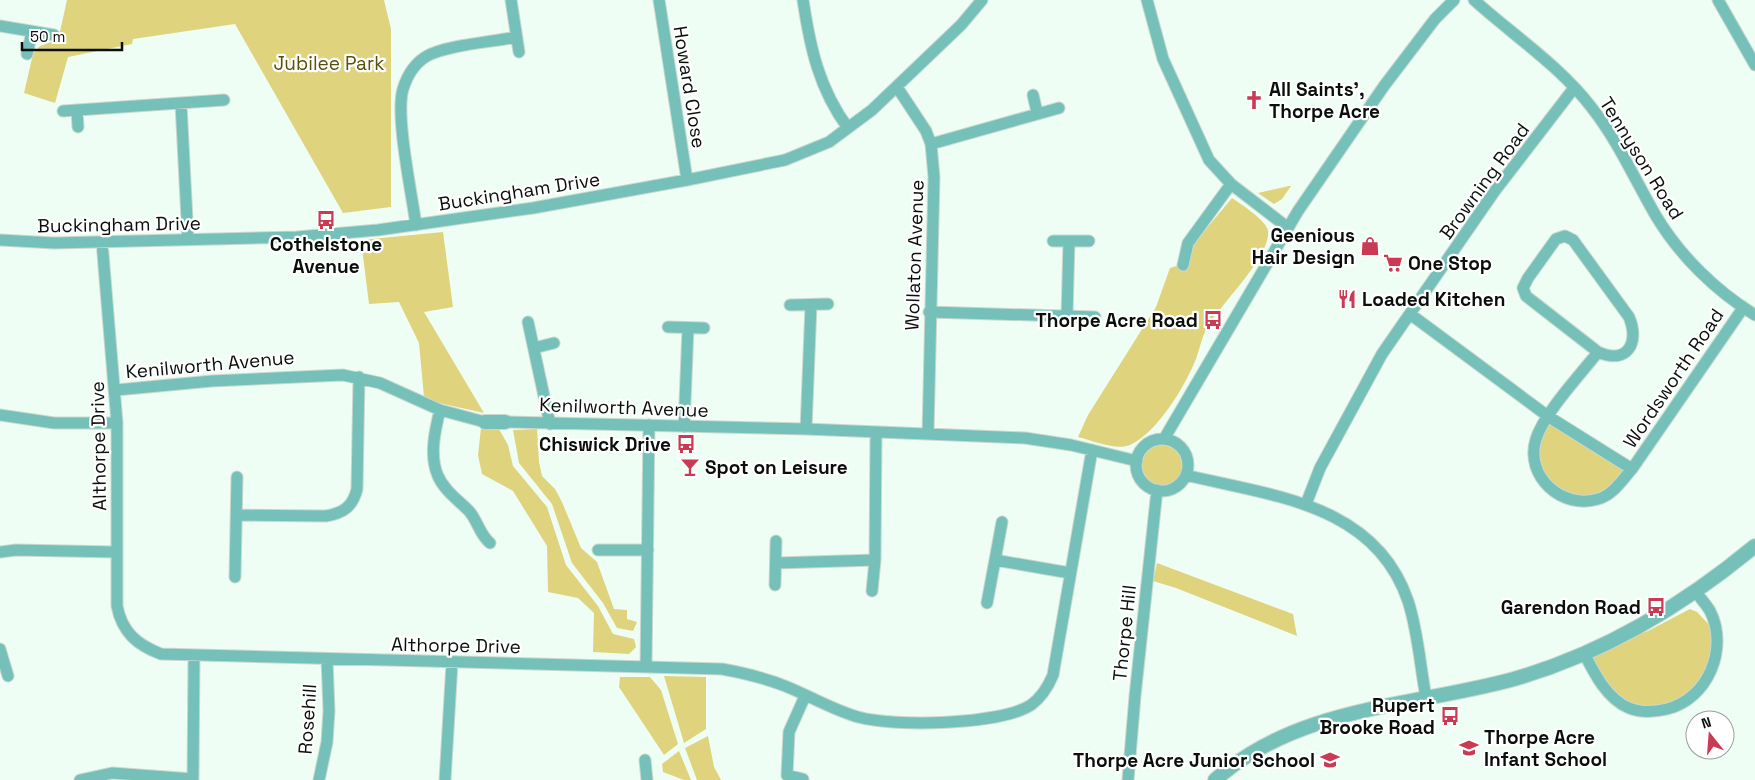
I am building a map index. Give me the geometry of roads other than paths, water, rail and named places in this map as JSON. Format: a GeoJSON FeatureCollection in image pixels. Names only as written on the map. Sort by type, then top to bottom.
{"type":"FeatureCollection","features":[{"type":"Feature","properties":{"kind":"street"},"geometry":{"type":"LineString","coordinates":[[511,0],[519,52]]}},
{"type":"Feature","properties":{"kind":"street","name":"Howard Close"},"geometry":{"type":"LineString","coordinates":[[658,0],[687,180]]}},
{"type":"Feature","properties":{"kind":"street"},"geometry":{"type":"LineString","coordinates":[[803,0],[813,58],[827,96],[848,128]]}},
{"type":"Feature","properties":{"kind":"street","name":"Buckingham Drive"},"geometry":{"type":"LineString","coordinates":[[0,240],[22,243],[297,237],[416,225],[497,214],[687,180],[799,156],[829,142],[898,87],[961,26],[982,0]]}},
{"type":"Feature","properties":{"kind":"street"},"geometry":{"type":"LineString","coordinates":[[1146,0],[1163,59],[1209,160],[1231,184],[1287,227]]}},
{"type":"Feature","properties":{"kind":"street"},"geometry":{"type":"LineString","coordinates":[[1164,439],[1287,227],[1384,86],[1435,19],[1454,0]]}},
{"type":"Feature","properties":{"kind":"street","name":"Tennyson Road"},"geometry":{"type":"LineString","coordinates":[[1474,0],[1528,44],[1574,88],[1608,131],[1669,234],[1700,270],[1743,308],[1755,315]]}},
{"type":"Feature","properties":{"kind":"street"},"geometry":{"type":"LineString","coordinates":[[1718,0],[1755,65]]}},
{"type":"Feature","properties":{"kind":"street"},"geometry":{"type":"LineString","coordinates":[[0,26],[54,35]]}},
{"type":"Feature","properties":{"kind":"street"},"geometry":{"type":"LineString","coordinates":[[27,54],[32,32]]}},
{"type":"Feature","properties":{"kind":"street"},"geometry":{"type":"LineString","coordinates":[[416,225],[401,114],[402,91],[408,76],[416,65],[428,56],[443,50],[516,37]]}},
{"type":"Feature","properties":{"kind":"street","name":"Wollaton Avenue"},"geometry":{"type":"LineString","coordinates":[[898,87],[920,119],[931,144],[934,177],[929,312],[928,434]]}},
{"type":"Feature","properties":{"kind":"street","name":"Browning Road"},"geometry":{"type":"LineString","coordinates":[[1306,504],[1324,460],[1382,354],[1494,192],[1574,88]]}},
{"type":"Feature","properties":{"kind":"street"},"geometry":{"type":"LineString","coordinates":[[1033,95],[1038,112]]}},
{"type":"Feature","properties":{"kind":"street"},"geometry":{"type":"LineString","coordinates":[[63,111],[224,100]]}},
{"type":"Feature","properties":{"kind":"street"},"geometry":{"type":"LineString","coordinates":[[180,104],[188,239]]}},
{"type":"Feature","properties":{"kind":"street"},"geometry":{"type":"LineString","coordinates":[[931,144],[1038,112],[1059,108]]}},
{"type":"Feature","properties":{"kind":"street"},"geometry":{"type":"LineString","coordinates":[[77,110],[78,127]]}},
{"type":"Feature","properties":{"kind":"street"},"geometry":{"type":"LineString","coordinates":[[1183,265],[1188,243],[1231,184]]}},
{"type":"Feature","properties":{"kind":"street"},"geometry":{"type":"LineString","coordinates":[[1565,236],[1573,240],[1629,317],[1633,327],[1634,338],[1630,347],[1621,356],[1609,357],[1598,352],[1526,296],[1524,288],[1528,278],[1556,239],[1565,236]]}},
{"type":"Feature","properties":{"kind":"street"},"geometry":{"type":"LineString","coordinates":[[1053,241],[1089,241]]}},
{"type":"Feature","properties":{"kind":"street"},"geometry":{"type":"LineString","coordinates":[[1067,316],[1069,241]]}},
{"type":"Feature","properties":{"kind":"street","name":"Althorpe Drive"},"geometry":{"type":"LineString","coordinates":[[102,242],[116,390],[116,606],[125,630],[149,650],[161,654],[722,669],[770,680],[857,717],[894,723],[932,723],[993,716],[1020,710],[1042,696],[1053,675],[1092,450]]}},
{"type":"Feature","properties":{"kind":"street"},"geometry":{"type":"LineString","coordinates":[[790,305],[828,304]]}},
{"type":"Feature","properties":{"kind":"street"},"geometry":{"type":"LineString","coordinates":[[806,429],[811,305]]}},
{"type":"Feature","properties":{"kind":"street","name":"Wordsworth Road"},"geometry":{"type":"LineString","coordinates":[[1548,417],[1536,438],[1534,454],[1537,470],[1546,485],[1560,496],[1571,500],[1600,499],[1613,491],[1632,469],[1743,308]]}},
{"type":"Feature","properties":{"kind":"street"},"geometry":{"type":"LineString","coordinates":[[929,312],[1095,317]]}},
{"type":"Feature","properties":{"kind":"street","name":"Wordsworth Road"},"geometry":{"type":"LineString","coordinates":[[1410,314],[1548,417],[1632,469]]}},
{"type":"Feature","properties":{"kind":"street"},"geometry":{"type":"LineString","coordinates":[[528,322],[550,424]]}},
{"type":"Feature","properties":{"kind":"street"},"geometry":{"type":"LineString","coordinates":[[668,327],[704,328]]}},
{"type":"Feature","properties":{"kind":"street"},"geometry":{"type":"LineString","coordinates":[[684,427],[688,328]]}},
{"type":"Feature","properties":{"kind":"street"},"geometry":{"type":"LineString","coordinates":[[534,348],[554,343]]}},
{"type":"Feature","properties":{"kind":"street"},"geometry":{"type":"LineString","coordinates":[[1548,417],[1598,352]]}},
{"type":"Feature","properties":{"kind":"street","name":"Kenilworth Avenue"},"geometry":{"type":"LineString","coordinates":[[116,390],[317,374],[359,377],[380,383],[440,410],[485,422],[806,429],[1049,441],[1137,461]]}},
{"type":"Feature","properties":{"kind":"street"},"geometry":{"type":"LineString","coordinates":[[237,515],[326,516],[339,514],[347,509],[355,499],[357,488],[359,377]]}},
{"type":"Feature","properties":{"kind":"street"},"geometry":{"type":"LineString","coordinates":[[440,410],[435,432],[434,455],[437,476],[470,512],[483,542]]}},
{"type":"Feature","properties":{"kind":"street"},"geometry":{"type":"LineString","coordinates":[[0,415],[54,424],[117,423]]}},
{"type":"Feature","properties":{"kind":"street"},"geometry":{"type":"LineString","coordinates":[[646,667],[649,425]]}},
{"type":"Feature","properties":{"kind":"street"},"geometry":{"type":"LineString","coordinates":[[872,591],[875,560],[876,432]]}},
{"type":"Feature","properties":{"kind":"street"},"geometry":{"type":"LineString","coordinates":[[1164,439],[1173,441],[1184,451],[1188,465],[1186,475],[1174,487],[1157,490],[1142,480],[1137,468],[1137,461],[1142,448],[1147,444],[1164,439]]}},
{"type":"Feature","properties":{"kind":"street"},"geometry":{"type":"LineString","coordinates":[[1186,475],[1306,504],[1325,511],[1353,527],[1366,538],[1388,562],[1408,602],[1426,697]]}},
{"type":"Feature","properties":{"kind":"street"},"geometry":{"type":"LineString","coordinates":[[235,577],[237,477]]}},
{"type":"Feature","properties":{"kind":"street","name":"Thorpe Hill"},"geometry":{"type":"LineString","coordinates":[[1128,780],[1157,490]]}},
{"type":"Feature","properties":{"kind":"street"},"geometry":{"type":"LineString","coordinates":[[987,603],[1002,522]]}},
{"type":"Feature","properties":{"kind":"street"},"geometry":{"type":"LineString","coordinates":[[775,585],[776,541]]}},
{"type":"Feature","properties":{"kind":"street"},"geometry":{"type":"LineString","coordinates":[[1216,780],[1262,747],[1307,726],[1426,697],[1514,679],[1584,653],[1644,623],[1696,592],[1755,546]]}},
{"type":"Feature","properties":{"kind":"street"},"geometry":{"type":"LineString","coordinates":[[0,552],[16,550],[116,552]]}},
{"type":"Feature","properties":{"kind":"street"},"geometry":{"type":"LineString","coordinates":[[598,550],[648,550]]}},
{"type":"Feature","properties":{"kind":"street"},"geometry":{"type":"LineString","coordinates":[[777,563],[875,560]]}},
{"type":"Feature","properties":{"kind":"street"},"geometry":{"type":"LineString","coordinates":[[995,560],[1070,573]]}},
{"type":"Feature","properties":{"kind":"street"},"geometry":{"type":"LineString","coordinates":[[1584,653],[1596,676],[1612,695],[1629,708],[1652,713],[1676,707],[1695,695],[1708,677],[1716,657],[1716,632],[1710,611],[1696,592]]}},
{"type":"Feature","properties":{"kind":"street"},"geometry":{"type":"LineString","coordinates":[[0,652],[8,676]]}},
{"type":"Feature","properties":{"kind":"street"},"geometry":{"type":"LineString","coordinates":[[80,780],[112,773],[194,779],[194,656]]}},
{"type":"Feature","properties":{"kind":"street","name":"Rosehill"},"geometry":{"type":"LineString","coordinates":[[319,780],[327,742],[329,711],[327,659]]}},
{"type":"Feature","properties":{"kind":"street"},"geometry":{"type":"LineString","coordinates":[[445,780],[452,663]]}},
{"type":"Feature","properties":{"kind":"street"},"geometry":{"type":"LineString","coordinates":[[803,779],[787,775],[789,732],[805,696]]}},
{"type":"Feature","properties":{"kind":"street"},"geometry":{"type":"LineString","coordinates":[[645,760],[647,780]]}},
{"type":"Feature","properties":{"kind":"place","name":"All Saints', Thorpe Acre"},"geometry":{"type":"Point","coordinates":[1254,100]}},
{"type":"Feature","properties":{"kind":"place","name":"Cothelstone Avenue"},"geometry":{"type":"Point","coordinates":[326,220]}},
{"type":"Feature","properties":{"kind":"place","name":"Geenious Hair Design"},"geometry":{"type":"Point","coordinates":[1370,246]}},
{"type":"Feature","properties":{"kind":"place","name":"One Stop"},"geometry":{"type":"Point","coordinates":[1393,263]}},
{"type":"Feature","properties":{"kind":"place","name":"Loaded Kitchen"},"geometry":{"type":"Point","coordinates":[1347,299]}},
{"type":"Feature","properties":{"kind":"place","name":"Thorpe Acre Road"},"geometry":{"type":"Point","coordinates":[1213,320]}},
{"type":"Feature","properties":{"kind":"place","name":"Chiswick Drive"},"geometry":{"type":"Point","coordinates":[686,444]}},
{"type":"Feature","properties":{"kind":"place","name":"Spot on Leisure"},"geometry":{"type":"Point","coordinates":[690,467]}},
{"type":"Feature","properties":{"kind":"place","name":"Garendon Road"},"geometry":{"type":"Point","coordinates":[1656,607]}},
{"type":"Feature","properties":{"kind":"place","name":"Rupert Brooke Road"},"geometry":{"type":"Point","coordinates":[1450,716]}},
{"type":"Feature","properties":{"kind":"place","name":"Thorpe Acre Infant School"},"geometry":{"type":"Point","coordinates":[1469,748]}},
{"type":"Feature","properties":{"kind":"place","name":"Thorpe Acre Junior School"},"geometry":{"type":"Point","coordinates":[1330,760]}},
{"type":"Feature","properties":{"kind":"park label","name":"Jubilee Park"},"geometry":{"type":"Point","coordinates":[329,63]}}]}
